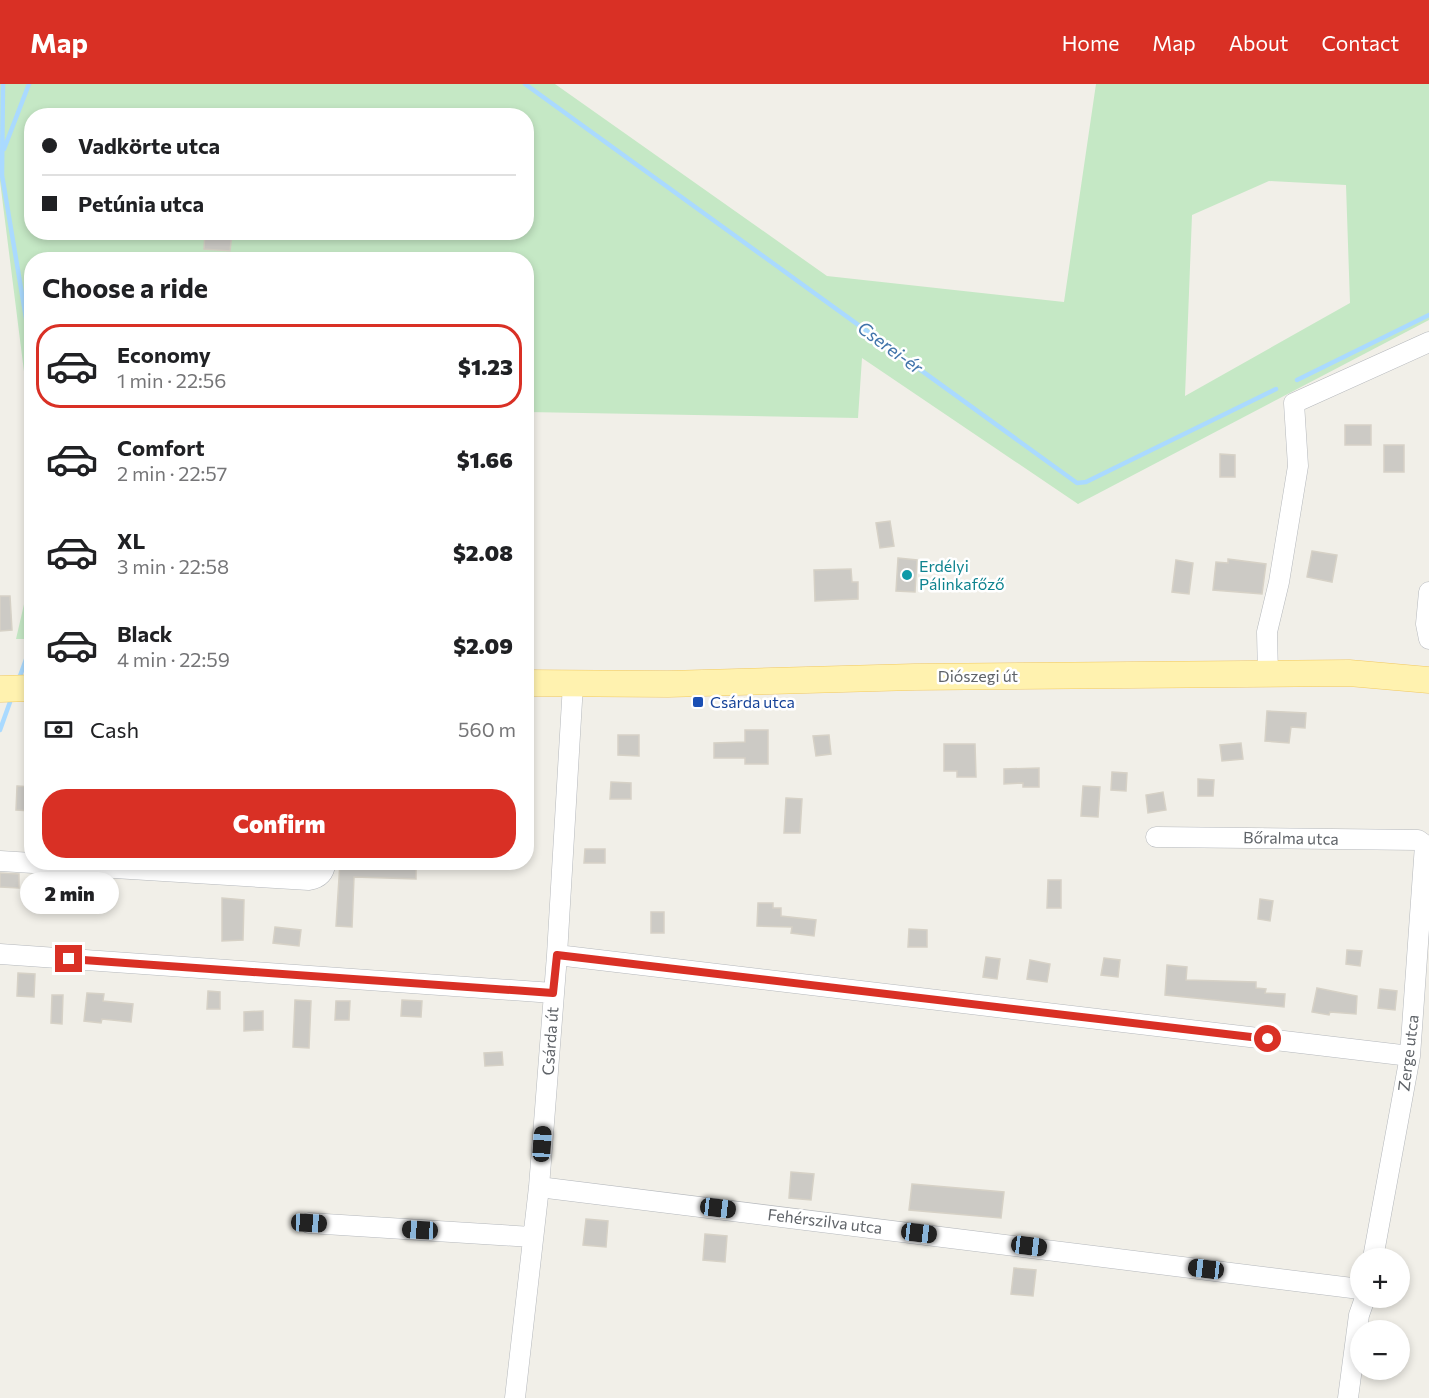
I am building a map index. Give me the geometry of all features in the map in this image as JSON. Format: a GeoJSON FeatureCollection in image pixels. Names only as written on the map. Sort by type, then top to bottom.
{"type":"FeatureCollection","features":[{"type":"Feature","properties":{"kind":"main road","name":"Diószegi út"},"geometry":{"type":"LineString","coordinates":[[534,683],[668,684],[914,676],[1349,673],[1429,680]]}},
{"type":"Feature","properties":{"kind":"main road"},"geometry":{"type":"LineString","coordinates":[[0,689],[24,688]]}},
{"type":"Feature","properties":{"kind":"street"},"geometry":{"type":"LineString","coordinates":[[1268,675],[1267,632],[1279,582],[1298,466],[1294,403],[1429,342]]}},
{"type":"Feature","properties":{"kind":"street"},"geometry":{"type":"LineString","coordinates":[[1429,592],[1426,624],[1429,639]]}},
{"type":"Feature","properties":{"kind":"street","name":"Csárda út"},"geometry":{"type":"LineString","coordinates":[[515,1398],[539,1187],[557,955],[573,684]]}},
{"type":"Feature","properties":{"kind":"street","name":"Bőralma utca"},"geometry":{"type":"LineString","coordinates":[[1156,837],[1418,840],[1425,845]]}},
{"type":"Feature","properties":{"kind":"street","name":"Zerge utca"},"geometry":{"type":"LineString","coordinates":[[1376,1248],[1410,1056],[1421,1019],[1425,845]]}},
{"type":"Feature","properties":{"kind":"street"},"geometry":{"type":"LineString","coordinates":[[0,861],[24,862]]}},
{"type":"Feature","properties":{"kind":"street"},"geometry":{"type":"LineString","coordinates":[[146,870],[309,880],[318,878],[324,870]]}},
{"type":"Feature","properties":{"kind":"street"},"geometry":{"type":"LineString","coordinates":[[0,954],[553,993]]}},
{"type":"Feature","properties":{"kind":"street"},"geometry":{"type":"LineString","coordinates":[[557,955],[1410,1056]]}},
{"type":"Feature","properties":{"kind":"street","name":"Fehérszilva utca"},"geometry":{"type":"LineString","coordinates":[[539,1187],[1350,1288]]}},
{"type":"Feature","properties":{"kind":"street"},"geometry":{"type":"LineString","coordinates":[[309,1223],[532,1237]]}},
{"type":"Feature","properties":{"kind":"street"},"geometry":{"type":"LineString","coordinates":[[1348,1398],[1361,1308]]}},
{"type":"Feature","properties":{"kind":"green space"},"geometry":{"type":"Polygon","coordinates":[[[0,84],[555,84],[827,276],[1064,302],[1096,84],[1429,84],[1429,320],[1078,504],[862,358],[858,418],[534,412],[534,252],[24,252],[24,371],[0,181],[0,84]],[[1269,181],[1192,215],[1185,396],[1350,303],[1346,185],[1269,181]]]}},
{"type":"Feature","properties":{"kind":"green space"},"geometry":{"type":"Polygon","coordinates":[[[24,604],[24,639],[16,639],[24,604]]]}},
{"type":"Feature","properties":{"kind":"building"},"geometry":{"type":"Polygon","coordinates":[[[205,240],[231,240],[230,251],[204,249],[205,240]]]}},
{"type":"Feature","properties":{"kind":"building"},"geometry":{"type":"Polygon","coordinates":[[[1345,425],[1371,425],[1371,445],[1345,445],[1345,425]]]}},
{"type":"Feature","properties":{"kind":"building"},"geometry":{"type":"Polygon","coordinates":[[[1384,445],[1404,445],[1404,472],[1384,472],[1384,445]]]}},
{"type":"Feature","properties":{"kind":"building"},"geometry":{"type":"Polygon","coordinates":[[[1220,454],[1235,455],[1235,477],[1220,477],[1220,454]]]}},
{"type":"Feature","properties":{"kind":"building"},"geometry":{"type":"Polygon","coordinates":[[[890,521],[894,546],[880,548],[876,523],[890,521]]]}},
{"type":"Feature","properties":{"kind":"building"},"geometry":{"type":"Polygon","coordinates":[[[1312,551],[1337,555],[1332,582],[1307,577],[1312,551]]]}},
{"type":"Feature","properties":{"kind":"building","name":"Erdélyi Pálinkafőző"},"geometry":{"type":"Polygon","coordinates":[[[898,558],[917,560],[915,592],[896,591],[898,558]]]}},
{"type":"Feature","properties":{"kind":"building"},"geometry":{"type":"Polygon","coordinates":[[[1228,559],[1266,564],[1262,594],[1213,590],[1216,562],[1228,563],[1228,559]]]}},
{"type":"Feature","properties":{"kind":"building"},"geometry":{"type":"Polygon","coordinates":[[[1176,560],[1193,563],[1189,594],[1172,592],[1176,560]]]}},
{"type":"Feature","properties":{"kind":"building"},"geometry":{"type":"Polygon","coordinates":[[[851,569],[852,582],[858,582],[858,599],[815,601],[814,570],[851,569]]]}},
{"type":"Feature","properties":{"kind":"building"},"geometry":{"type":"Polygon","coordinates":[[[0,596],[10,596],[12,630],[0,631],[0,596]]]}},
{"type":"Feature","properties":{"kind":"building"},"geometry":{"type":"Polygon","coordinates":[[[1267,711],[1306,713],[1305,728],[1291,727],[1289,743],[1265,741],[1267,711]]]}},
{"type":"Feature","properties":{"kind":"building"},"geometry":{"type":"Polygon","coordinates":[[[745,730],[768,730],[768,764],[745,764],[745,758],[714,758],[714,743],[745,742],[745,730]]]}},
{"type":"Feature","properties":{"kind":"building"},"geometry":{"type":"Polygon","coordinates":[[[618,735],[639,735],[639,756],[618,755],[618,735]]]}},
{"type":"Feature","properties":{"kind":"building"},"geometry":{"type":"Polygon","coordinates":[[[829,735],[831,754],[816,756],[813,736],[829,735]]]}},
{"type":"Feature","properties":{"kind":"building"},"geometry":{"type":"Polygon","coordinates":[[[1241,743],[1243,759],[1222,761],[1220,745],[1241,743]]]}},
{"type":"Feature","properties":{"kind":"building"},"geometry":{"type":"Polygon","coordinates":[[[944,744],[975,744],[976,777],[957,777],[957,771],[944,771],[944,744]]]}},
{"type":"Feature","properties":{"kind":"building"},"geometry":{"type":"Polygon","coordinates":[[[1039,768],[1039,787],[1023,787],[1023,783],[1004,784],[1004,769],[1039,768]]]}},
{"type":"Feature","properties":{"kind":"building"},"geometry":{"type":"Polygon","coordinates":[[[1112,772],[1127,773],[1126,791],[1111,790],[1112,772]]]}},
{"type":"Feature","properties":{"kind":"building"},"geometry":{"type":"Polygon","coordinates":[[[1198,779],[1214,780],[1213,796],[1198,796],[1198,779]]]}},
{"type":"Feature","properties":{"kind":"building"},"geometry":{"type":"Polygon","coordinates":[[[611,782],[631,783],[631,799],[610,799],[611,782]]]}},
{"type":"Feature","properties":{"kind":"building"},"geometry":{"type":"Polygon","coordinates":[[[17,786],[24,786],[24,810],[16,810],[17,786]]]}},
{"type":"Feature","properties":{"kind":"building"},"geometry":{"type":"Polygon","coordinates":[[[1083,786],[1100,787],[1098,817],[1081,816],[1083,786]]]}},
{"type":"Feature","properties":{"kind":"building"},"geometry":{"type":"Polygon","coordinates":[[[1163,792],[1166,810],[1148,813],[1146,795],[1163,792]]]}},
{"type":"Feature","properties":{"kind":"building"},"geometry":{"type":"Polygon","coordinates":[[[786,798],[802,799],[800,833],[784,833],[786,798]]]}},
{"type":"Feature","properties":{"kind":"building"},"geometry":{"type":"Polygon","coordinates":[[[585,849],[605,849],[605,863],[584,863],[585,849]]]}},
{"type":"Feature","properties":{"kind":"building"},"geometry":{"type":"Polygon","coordinates":[[[340,870],[416,870],[416,879],[354,877],[352,927],[336,926],[340,870]]]}},
{"type":"Feature","properties":{"kind":"building"},"geometry":{"type":"Polygon","coordinates":[[[0,873],[19,874],[19,888],[0,887],[0,873]]]}},
{"type":"Feature","properties":{"kind":"building"},"geometry":{"type":"Polygon","coordinates":[[[1048,880],[1061,880],[1061,908],[1047,908],[1048,880]]]}},
{"type":"Feature","properties":{"kind":"building"},"geometry":{"type":"Polygon","coordinates":[[[222,898],[244,900],[243,940],[222,941],[222,898]]]}},
{"type":"Feature","properties":{"kind":"building"},"geometry":{"type":"Polygon","coordinates":[[[1260,899],[1273,901],[1270,921],[1258,919],[1260,899]]]}},
{"type":"Feature","properties":{"kind":"building"},"geometry":{"type":"Polygon","coordinates":[[[758,903],[773,903],[773,908],[781,908],[781,916],[816,920],[814,936],[791,933],[792,927],[757,926],[758,903]]]}},
{"type":"Feature","properties":{"kind":"building"},"geometry":{"type":"Polygon","coordinates":[[[651,912],[664,912],[664,933],[651,933],[651,912]]]}},
{"type":"Feature","properties":{"kind":"building"},"geometry":{"type":"Polygon","coordinates":[[[275,927],[301,930],[299,946],[273,943],[275,927]]]}},
{"type":"Feature","properties":{"kind":"building"},"geometry":{"type":"Polygon","coordinates":[[[909,929],[927,930],[927,947],[908,947],[909,929]]]}},
{"type":"Feature","properties":{"kind":"building"},"geometry":{"type":"Polygon","coordinates":[[[1347,950],[1362,951],[1360,966],[1346,964],[1347,950]]]}},
{"type":"Feature","properties":{"kind":"building"},"geometry":{"type":"Polygon","coordinates":[[[986,957],[1000,959],[997,979],[983,977],[986,957]]]}},
{"type":"Feature","properties":{"kind":"building"},"geometry":{"type":"Polygon","coordinates":[[[1104,958],[1120,960],[1118,977],[1101,975],[1104,958]]]}},
{"type":"Feature","properties":{"kind":"building"},"geometry":{"type":"Polygon","coordinates":[[[1030,960],[1050,964],[1047,982],[1027,979],[1030,960]]]}},
{"type":"Feature","properties":{"kind":"building"},"geometry":{"type":"Polygon","coordinates":[[[1167,965],[1187,967],[1186,980],[1256,982],[1256,988],[1266,989],[1265,993],[1285,994],[1284,1007],[1165,995],[1167,965]]]}},
{"type":"Feature","properties":{"kind":"building"},"geometry":{"type":"Polygon","coordinates":[[[18,973],[35,974],[34,997],[17,996],[18,973]]]}},
{"type":"Feature","properties":{"kind":"building"},"geometry":{"type":"Polygon","coordinates":[[[1317,988],[1357,996],[1356,1014],[1330,1012],[1329,1015],[1312,1012],[1317,988]]]}},
{"type":"Feature","properties":{"kind":"building"},"geometry":{"type":"Polygon","coordinates":[[[1380,989],[1397,991],[1395,1010],[1378,1008],[1380,989]]]}},
{"type":"Feature","properties":{"kind":"building"},"geometry":{"type":"Polygon","coordinates":[[[208,991],[220,992],[220,1009],[207,1009],[208,991]]]}},
{"type":"Feature","properties":{"kind":"building"},"geometry":{"type":"Polygon","coordinates":[[[87,993],[104,994],[103,1001],[133,1004],[131,1022],[102,1019],[101,1023],[84,1021],[87,993]]]}},
{"type":"Feature","properties":{"kind":"building"},"geometry":{"type":"Polygon","coordinates":[[[52,995],[63,995],[62,1024],[51,1023],[52,995]]]}},
{"type":"Feature","properties":{"kind":"building"},"geometry":{"type":"Polygon","coordinates":[[[295,1000],[311,1001],[309,1048],[293,1047],[295,1000]]]}},
{"type":"Feature","properties":{"kind":"building"},"geometry":{"type":"Polygon","coordinates":[[[402,1000],[422,1001],[421,1017],[401,1016],[402,1000]]]}},
{"type":"Feature","properties":{"kind":"building"},"geometry":{"type":"Polygon","coordinates":[[[336,1001],[350,1001],[349,1020],[335,1020],[336,1001]]]}},
{"type":"Feature","properties":{"kind":"building"},"geometry":{"type":"Polygon","coordinates":[[[263,1011],[263,1030],[244,1031],[244,1012],[263,1011]]]}},
{"type":"Feature","properties":{"kind":"building"},"geometry":{"type":"Polygon","coordinates":[[[502,1052],[503,1065],[485,1066],[484,1053],[502,1052]]]}},
{"type":"Feature","properties":{"kind":"building"},"geometry":{"type":"Polygon","coordinates":[[[791,1172],[814,1174],[811,1200],[789,1198],[791,1172]]]}},
{"type":"Feature","properties":{"kind":"building"},"geometry":{"type":"Polygon","coordinates":[[[912,1184],[1004,1192],[1001,1218],[909,1210],[912,1184]]]}},
{"type":"Feature","properties":{"kind":"building"},"geometry":{"type":"Polygon","coordinates":[[[586,1219],[608,1221],[606,1247],[583,1245],[586,1219]]]}},
{"type":"Feature","properties":{"kind":"building"},"geometry":{"type":"Polygon","coordinates":[[[705,1234],[727,1236],[725,1262],[703,1260],[705,1234]]]}},
{"type":"Feature","properties":{"kind":"building"},"geometry":{"type":"Polygon","coordinates":[[[1014,1268],[1036,1270],[1033,1296],[1011,1294],[1014,1268]]]}},
{"type":"Feature","properties":{"kind":"waterway"},"geometry":{"type":"LineString","coordinates":[[3,84],[2,175],[24,306]]}},
{"type":"Feature","properties":{"kind":"waterway","name":"Cserei-ér"},"geometry":{"type":"LineString","coordinates":[[4,149],[29,84]]}},
{"type":"Feature","properties":{"kind":"waterway","name":"Cserei-ér"},"geometry":{"type":"LineString","coordinates":[[525,84],[1077,483],[1086,482],[1276,389]]}},
{"type":"Feature","properties":{"kind":"waterway","name":"Cserei-ér"},"geometry":{"type":"LineString","coordinates":[[1297,380],[1429,315]]}},
{"type":"Feature","properties":{"kind":"waterway"},"geometry":{"type":"LineString","coordinates":[[20,676],[24,665]]}},
{"type":"Feature","properties":{"kind":"waterway"},"geometry":{"type":"LineString","coordinates":[[0,730],[10,702]]}},
{"type":"Feature","properties":{"kind":"place","name":"Erdélyi Pálinkafőző"},"geometry":{"type":"Point","coordinates":[907,575]}},
{"type":"Feature","properties":{"kind":"place","name":"Csárda utca"},"geometry":{"type":"Point","coordinates":[698,702]}},
{"type":"Feature","properties":{"kind":"route"},"geometry":{"type":"LineString","coordinates":[[69,959],[553,993],[557,955],[1268,1039]]}}]}
